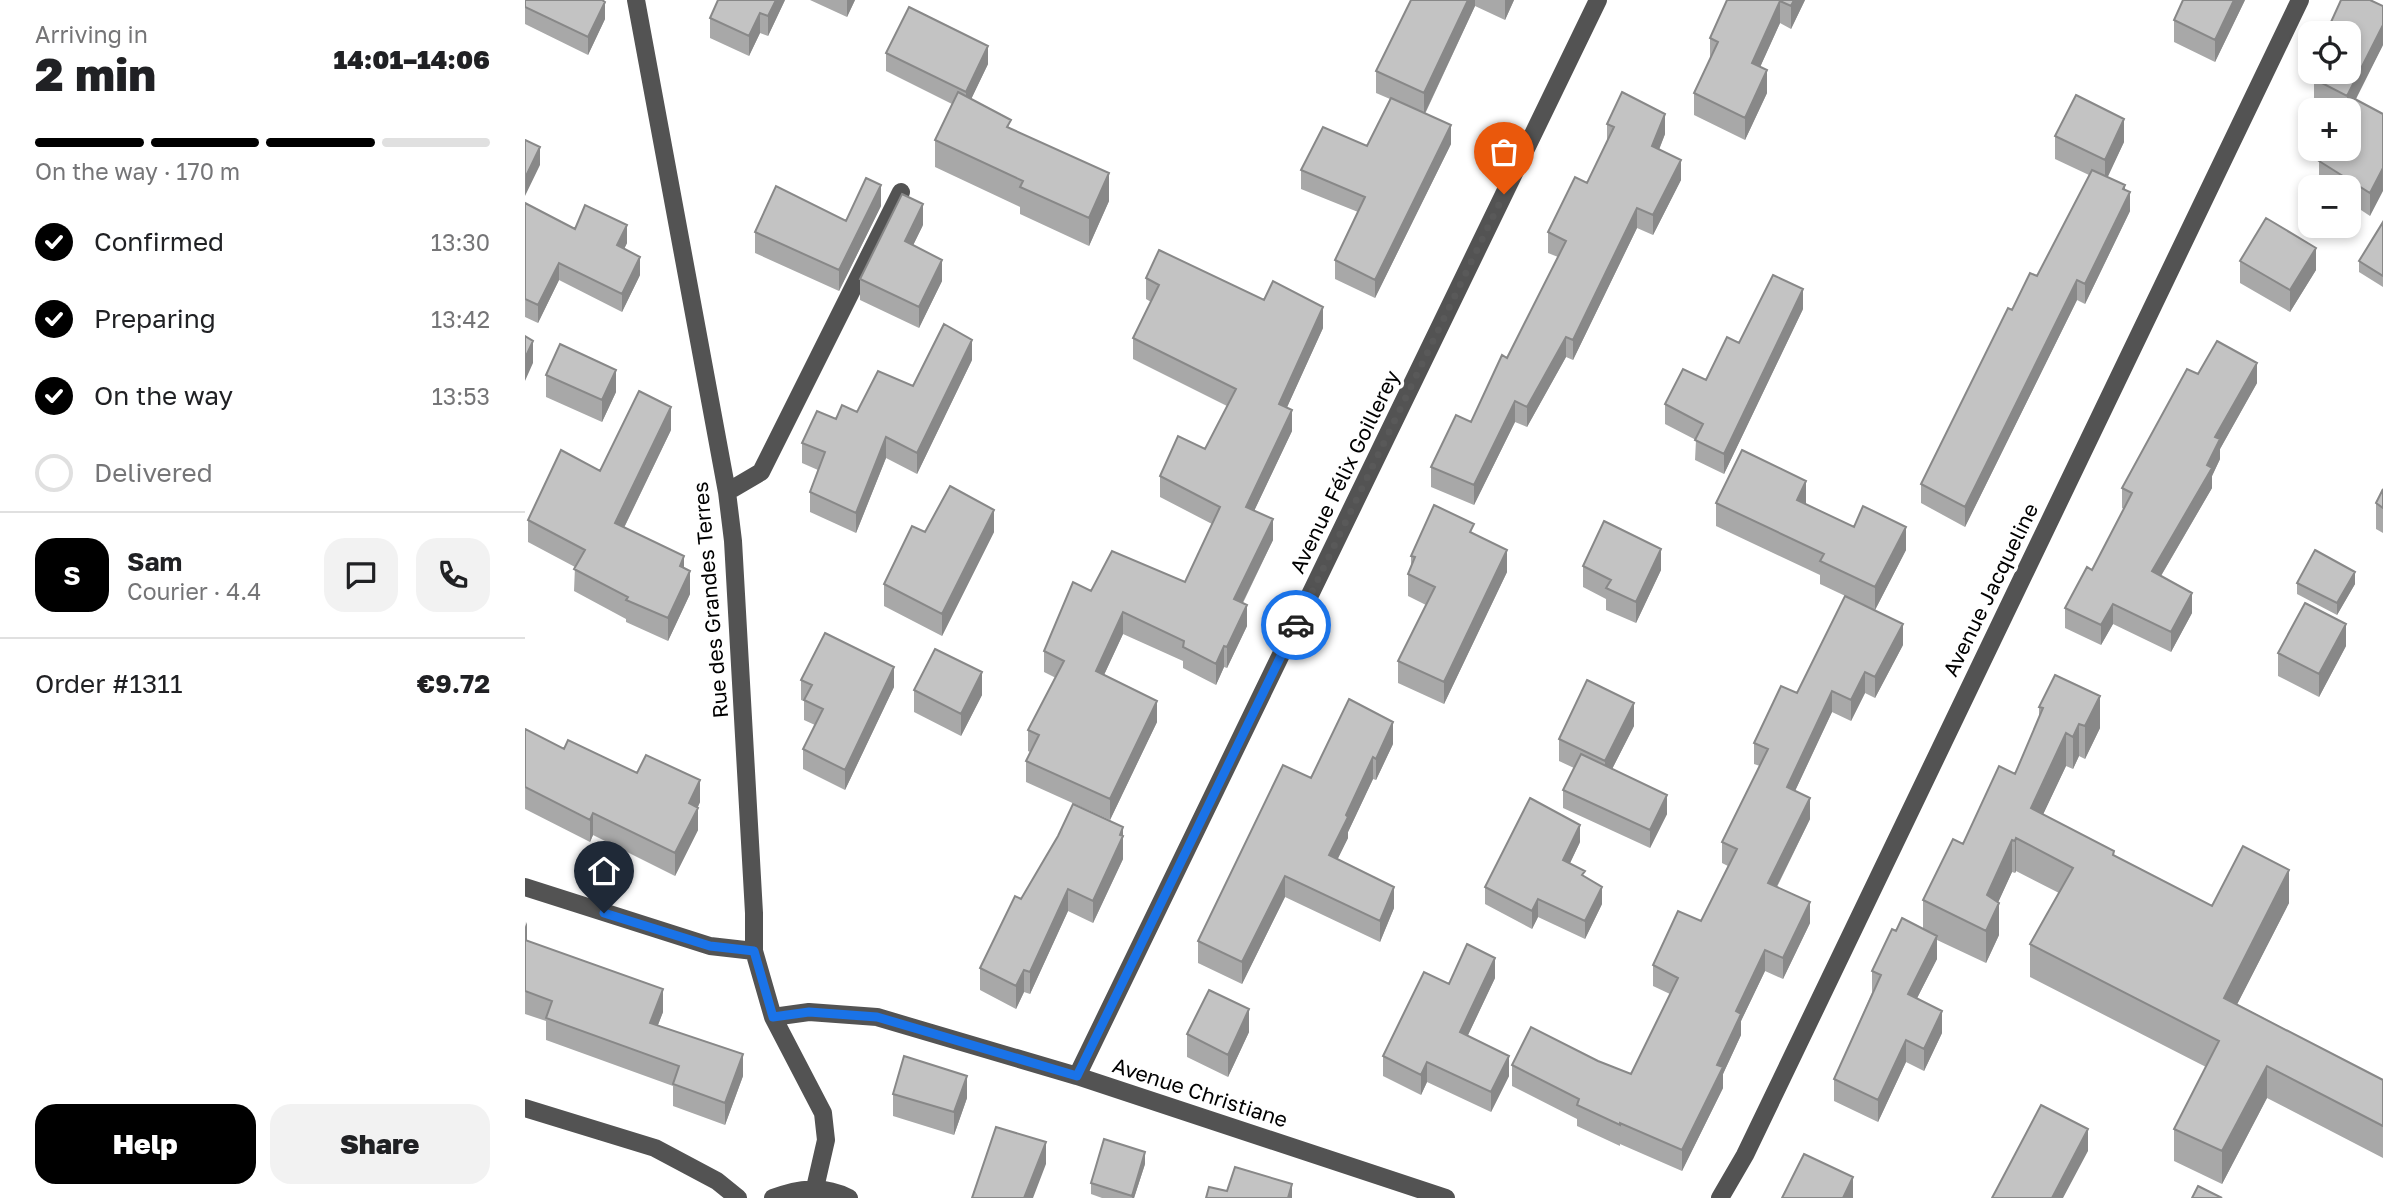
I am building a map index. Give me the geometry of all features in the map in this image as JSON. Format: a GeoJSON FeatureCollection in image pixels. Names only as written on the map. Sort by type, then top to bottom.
{"type":"FeatureCollection","features":[{"type":"Feature","properties":{"kind":"street","name":"Rue des Grandes Terres"},"geometry":{"type":"LineString","coordinates":[[636,0],[727,492],[734,555],[754,951],[773,1017],[823,1113],[826,1140],[815,1188]]}},
{"type":"Feature","properties":{"kind":"street","name":"Avenue Félix Goillerey"},"geometry":{"type":"LineString","coordinates":[[1077,1076],[1598,0]]}},
{"type":"Feature","properties":{"kind":"street","name":"Avenue Jacqueline"},"geometry":{"type":"LineString","coordinates":[[1720,1198],[1751,1142],[2300,0]]}},
{"type":"Feature","properties":{"kind":"street"},"geometry":{"type":"LineString","coordinates":[[727,492],[761,471],[901,192]]}},
{"type":"Feature","properties":{"kind":"street"},"geometry":{"type":"LineString","coordinates":[[525,887],[710,946],[754,951]]}},
{"type":"Feature","properties":{"kind":"street","name":"Avenue Christiane"},"geometry":{"type":"LineString","coordinates":[[773,1017],[809,1012],[877,1017],[1077,1076],[1446,1198]]}},
{"type":"Feature","properties":{"kind":"street"},"geometry":{"type":"LineString","coordinates":[[525,1108],[655,1148],[717,1181],[738,1198]]}},
{"type":"Feature","properties":{"kind":"street"},"geometry":{"type":"LineString","coordinates":[[773,1198],[793,1190],[815,1188],[849,1198]]}},
{"type":"Feature","properties":{"kind":"building"},"geometry":{"type":"Polygon","coordinates":[[[525,0],[605,2],[588,37],[525,7],[525,0]]]}},
{"type":"Feature","properties":{"kind":"building"},"geometry":{"type":"Polygon","coordinates":[[[718,0],[776,0],[768,16],[760,13],[749,36],[710,18],[718,0]]]}},
{"type":"Feature","properties":{"kind":"building"},"geometry":{"type":"Polygon","coordinates":[[[1411,0],[1468,0],[1424,93],[1376,71],[1411,0]]]}},
{"type":"Feature","properties":{"kind":"building"},"geometry":{"type":"Polygon","coordinates":[[[1727,0],[1794,0],[1791,6],[1780,1],[1752,63],[1767,70],[1745,118],[1694,93],[1718,42],[1710,38],[1727,0]]]}},
{"type":"Feature","properties":{"kind":"building"},"geometry":{"type":"Polygon","coordinates":[[[2183,0],[2234,0],[2215,40],[2174,20],[2183,0]]]}},
{"type":"Feature","properties":{"kind":"building"},"geometry":{"type":"Polygon","coordinates":[[[2341,0],[2370,0],[2383,6],[2383,25],[2361,68],[2361,21],[2331,21],[2341,0]]]}},
{"type":"Feature","properties":{"kind":"building"},"geometry":{"type":"Polygon","coordinates":[[[909,7],[988,46],[966,92],[886,53],[909,7]]]}},
{"type":"Feature","properties":{"kind":"building"},"geometry":{"type":"Polygon","coordinates":[[[2324,84],[2353,84],[2347,96],[2324,84]]]}},
{"type":"Feature","properties":{"kind":"building"},"geometry":{"type":"Polygon","coordinates":[[[958,92],[1011,120],[1007,127],[1109,173],[1089,218],[1020,187],[1023,181],[935,140],[958,92]]]}},
{"type":"Feature","properties":{"kind":"building"},"geometry":{"type":"Polygon","coordinates":[[[1622,92],[1665,114],[1652,146],[1681,160],[1653,215],[1637,208],[1573,340],[1566,337],[1527,407],[1515,401],[1474,485],[1431,467],[1456,415],[1471,422],[1502,355],[1507,358],[1566,241],[1548,232],[1575,177],[1587,183],[1614,127],[1607,124],[1622,92]]]}},
{"type":"Feature","properties":{"kind":"building"},"geometry":{"type":"Polygon","coordinates":[[[2076,95],[2124,119],[2105,160],[2055,136],[2076,95]]]}},
{"type":"Feature","properties":{"kind":"building"},"geometry":{"type":"Polygon","coordinates":[[[1391,98],[1451,125],[1375,280],[1335,260],[1365,197],[1301,170],[1323,127],[1367,146],[1391,98]]]}},
{"type":"Feature","properties":{"kind":"building"},"geometry":{"type":"Polygon","coordinates":[[[2361,102],[2383,114],[2383,168],[2370,193],[2361,187],[2361,175],[2341,175],[2319,161],[2361,161],[2361,102]]]}},
{"type":"Feature","properties":{"kind":"building"},"geometry":{"type":"Polygon","coordinates":[[[525,140],[540,147],[525,178],[525,140]]]}},
{"type":"Feature","properties":{"kind":"building"},"geometry":{"type":"Polygon","coordinates":[[[2092,170],[2125,185],[2123,189],[2130,192],[2085,284],[2077,280],[1965,507],[1921,484],[2008,308],[2012,310],[2030,273],[2037,276],[2092,170]]]}},
{"type":"Feature","properties":{"kind":"building"},"geometry":{"type":"Polygon","coordinates":[[[866,178],[881,185],[839,270],[755,232],[776,186],[846,221],[866,178]]]}},
{"type":"Feature","properties":{"kind":"building"},"geometry":{"type":"Polygon","coordinates":[[[902,194],[923,204],[905,241],[942,260],[919,307],[860,279],[902,194]]]}},
{"type":"Feature","properties":{"kind":"building"},"geometry":{"type":"Polygon","coordinates":[[[525,203],[575,229],[585,205],[627,225],[617,245],[640,257],[622,294],[559,263],[538,305],[525,299],[525,203]]]}},
{"type":"Feature","properties":{"kind":"building"},"geometry":{"type":"Polygon","coordinates":[[[2266,218],[2316,248],[2290,290],[2240,261],[2266,218]]]}},
{"type":"Feature","properties":{"kind":"building"},"geometry":{"type":"Polygon","coordinates":[[[2383,222],[2383,276],[2359,261],[2383,222]]]}},
{"type":"Feature","properties":{"kind":"building"},"geometry":{"type":"Polygon","coordinates":[[[1159,250],[1264,300],[1273,281],[1323,307],[1279,404],[1292,410],[1246,507],[1273,519],[1234,599],[1247,605],[1227,647],[1224,646],[1216,664],[1183,647],[1184,641],[1123,612],[1096,671],[1157,701],[1110,799],[1026,761],[1039,735],[1028,730],[1064,661],[1044,651],[1073,582],[1091,591],[1112,551],[1185,582],[1220,507],[1160,476],[1178,436],[1205,449],[1236,389],[1133,338],[1159,285],[1146,278],[1159,250]]]}},
{"type":"Feature","properties":{"kind":"building"},"geometry":{"type":"Polygon","coordinates":[[[1773,275],[1803,289],[1724,454],[1695,440],[1703,424],[1665,404],[1683,369],[1706,380],[1727,337],[1739,343],[1773,275]]]}},
{"type":"Feature","properties":{"kind":"building"},"geometry":{"type":"Polygon","coordinates":[[[944,324],[972,340],[917,453],[886,437],[856,513],[810,492],[825,452],[802,443],[817,411],[836,419],[842,405],[857,412],[878,371],[913,386],[944,324]]]}},
{"type":"Feature","properties":{"kind":"building"},"geometry":{"type":"Polygon","coordinates":[[[525,336],[533,341],[525,358],[525,336]]]}},
{"type":"Feature","properties":{"kind":"building"},"geometry":{"type":"Polygon","coordinates":[[[2217,341],[2257,363],[2215,437],[2220,439],[2207,465],[2212,468],[2152,571],[2192,593],[2171,632],[2113,604],[2101,625],[2065,608],[2087,567],[2092,570],[2132,493],[2122,488],[2187,369],[2198,374],[2217,341]]]}},
{"type":"Feature","properties":{"kind":"building"},"geometry":{"type":"Polygon","coordinates":[[[560,344],[616,370],[602,400],[546,375],[560,344]]]}},
{"type":"Feature","properties":{"kind":"building"},"geometry":{"type":"Polygon","coordinates":[[[639,391],[671,407],[615,523],[684,556],[680,566],[690,571],[668,618],[626,600],[628,597],[574,569],[585,550],[528,520],[561,450],[600,471],[639,391]]]}},
{"type":"Feature","properties":{"kind":"building"},"geometry":{"type":"Polygon","coordinates":[[[1742,450],[1806,481],[1797,500],[1854,527],[1863,506],[1906,527],[1875,587],[1820,561],[1824,554],[1716,503],[1742,450]]]}},
{"type":"Feature","properties":{"kind":"building"},"geometry":{"type":"Polygon","coordinates":[[[950,486],[994,510],[942,614],[884,584],[912,526],[925,532],[950,486]]]}},
{"type":"Feature","properties":{"kind":"building"},"geometry":{"type":"Polygon","coordinates":[[[2383,489],[2383,508],[2376,503],[2383,489]]]}},
{"type":"Feature","properties":{"kind":"building"},"geometry":{"type":"Polygon","coordinates":[[[1434,505],[1474,524],[1470,532],[1507,550],[1444,682],[1398,661],[1435,587],[1408,574],[1415,557],[1411,556],[1434,505]]]}},
{"type":"Feature","properties":{"kind":"building"},"geometry":{"type":"Polygon","coordinates":[[[1604,521],[1661,549],[1636,602],[1606,588],[1611,580],[1583,566],[1604,521]]]}},
{"type":"Feature","properties":{"kind":"building"},"geometry":{"type":"Polygon","coordinates":[[[2315,550],[2355,572],[2337,603],[2297,583],[2315,550]]]}},
{"type":"Feature","properties":{"kind":"building"},"geometry":{"type":"Polygon","coordinates":[[[1845,596],[1903,624],[1875,677],[1865,672],[1851,700],[1832,691],[1787,787],[1810,798],[1768,883],[1810,902],[1783,958],[1765,950],[1736,1011],[1741,1014],[1717,1065],[1723,1067],[1682,1150],[1577,1105],[1579,1099],[1512,1065],[1531,1027],[1598,1061],[1631,1074],[1678,978],[1653,965],[1678,911],[1701,921],[1737,849],[1722,842],[1768,749],[1754,743],[1781,686],[1797,693],[1845,596]]]}},
{"type":"Feature","properties":{"kind":"building"},"geometry":{"type":"Polygon","coordinates":[[[2305,603],[2346,624],[2319,674],[2278,653],[2305,603]]]}},
{"type":"Feature","properties":{"kind":"building"},"geometry":{"type":"Polygon","coordinates":[[[825,633],[894,667],[845,770],[803,749],[823,709],[804,700],[812,685],[801,680],[825,633]]]}},
{"type":"Feature","properties":{"kind":"building"},"geometry":{"type":"Polygon","coordinates":[[[935,649],[982,672],[961,714],[914,690],[935,649]]]}},
{"type":"Feature","properties":{"kind":"building"},"geometry":{"type":"Polygon","coordinates":[[[2055,675],[2100,696],[2085,726],[2079,724],[2073,737],[2066,733],[2031,808],[2114,851],[2113,855],[2212,906],[2243,846],[2289,870],[2224,998],[2383,1080],[2383,1126],[2267,1066],[2222,1151],[2174,1129],[2219,1041],[2030,944],[2073,868],[2016,838],[2015,841],[2012,840],[1987,895],[1999,903],[1986,931],[1923,900],[1953,839],[1963,844],[1999,766],[2015,774],[2043,708],[2039,707],[2055,675]]]}},
{"type":"Feature","properties":{"kind":"building"},"geometry":{"type":"Polygon","coordinates":[[[1587,680],[1634,703],[1605,761],[1559,739],[1587,680]]]}},
{"type":"Feature","properties":{"kind":"building"},"geometry":{"type":"Polygon","coordinates":[[[1349,699],[1393,722],[1376,759],[1373,757],[1329,855],[1394,887],[1380,921],[1285,876],[1242,962],[1198,941],[1283,765],[1311,778],[1349,699]]]}},
{"type":"Feature","properties":{"kind":"building"},"geometry":{"type":"Polygon","coordinates":[[[525,729],[564,749],[568,740],[637,773],[646,755],[700,780],[689,803],[698,808],[675,853],[593,813],[590,820],[525,787],[525,729]]]}},
{"type":"Feature","properties":{"kind":"building"},"geometry":{"type":"Polygon","coordinates":[[[1581,754],[1667,795],[1650,830],[1563,790],[1581,754]]]}},
{"type":"Feature","properties":{"kind":"building"},"geometry":{"type":"Polygon","coordinates":[[[1530,798],[1580,825],[1563,860],[1585,871],[1582,875],[1602,887],[1585,921],[1538,899],[1532,911],[1485,887],[1530,798]]]}},
{"type":"Feature","properties":{"kind":"building"},"geometry":{"type":"Polygon","coordinates":[[[1073,804],[1123,827],[1120,835],[1123,836],[1093,901],[1068,889],[1030,972],[1024,970],[1016,986],[980,968],[1015,896],[1021,899],[1058,836],[1073,804]]]}},
{"type":"Feature","properties":{"kind":"building"},"geometry":{"type":"Polygon","coordinates":[[[1902,918],[1937,936],[1908,994],[1942,1011],[1924,1049],[1906,1040],[1878,1100],[1834,1079],[1881,975],[1872,971],[1892,929],[1896,931],[1902,918]]]}},
{"type":"Feature","properties":{"kind":"building"},"geometry":{"type":"Polygon","coordinates":[[[525,940],[663,989],[650,1023],[743,1054],[725,1103],[673,1084],[679,1066],[546,1018],[552,1001],[525,991],[525,940]]]}},
{"type":"Feature","properties":{"kind":"building"},"geometry":{"type":"Polygon","coordinates":[[[1467,944],[1495,958],[1460,1032],[1509,1056],[1491,1092],[1427,1062],[1421,1075],[1383,1056],[1424,972],[1449,984],[1467,944]]]}},
{"type":"Feature","properties":{"kind":"building"},"geometry":{"type":"Polygon","coordinates":[[[1209,990],[1249,1009],[1228,1055],[1187,1034],[1209,990]]]}},
{"type":"Feature","properties":{"kind":"building"},"geometry":{"type":"Polygon","coordinates":[[[904,1056],[967,1076],[954,1112],[893,1094],[904,1056]]]}},
{"type":"Feature","properties":{"kind":"building"},"geometry":{"type":"Polygon","coordinates":[[[2041,1105],[2088,1129],[2052,1198],[1992,1198],[2041,1105]]]}},
{"type":"Feature","properties":{"kind":"building"},"geometry":{"type":"Polygon","coordinates":[[[996,1127],[1046,1142],[1024,1198],[972,1198],[996,1127]]]}},
{"type":"Feature","properties":{"kind":"building"},"geometry":{"type":"Polygon","coordinates":[[[1104,1139],[1145,1152],[1132,1196],[1091,1183],[1104,1139]]]}},
{"type":"Feature","properties":{"kind":"building"},"geometry":{"type":"Polygon","coordinates":[[[1804,1154],[1853,1177],[1843,1198],[1782,1198],[1804,1154]]]}},
{"type":"Feature","properties":{"kind":"building"},"geometry":{"type":"Polygon","coordinates":[[[1235,1167],[1292,1184],[1288,1198],[1206,1198],[1209,1187],[1227,1191],[1235,1167]]]}},
{"type":"Feature","properties":{"kind":"building"},"geometry":{"type":"Polygon","coordinates":[[[2198,1186],[2222,1198],[2192,1198],[2198,1186]]]}},
{"type":"Feature","properties":{"kind":"way so far"},"geometry":{"type":"LineString","coordinates":[[1296,625],[1504,194]]}},
{"type":"Feature","properties":{"kind":"route"},"geometry":{"type":"LineString","coordinates":[[604,913],[710,946],[754,951],[773,1017],[809,1012],[877,1017],[1077,1076],[1296,625]]}}]}
